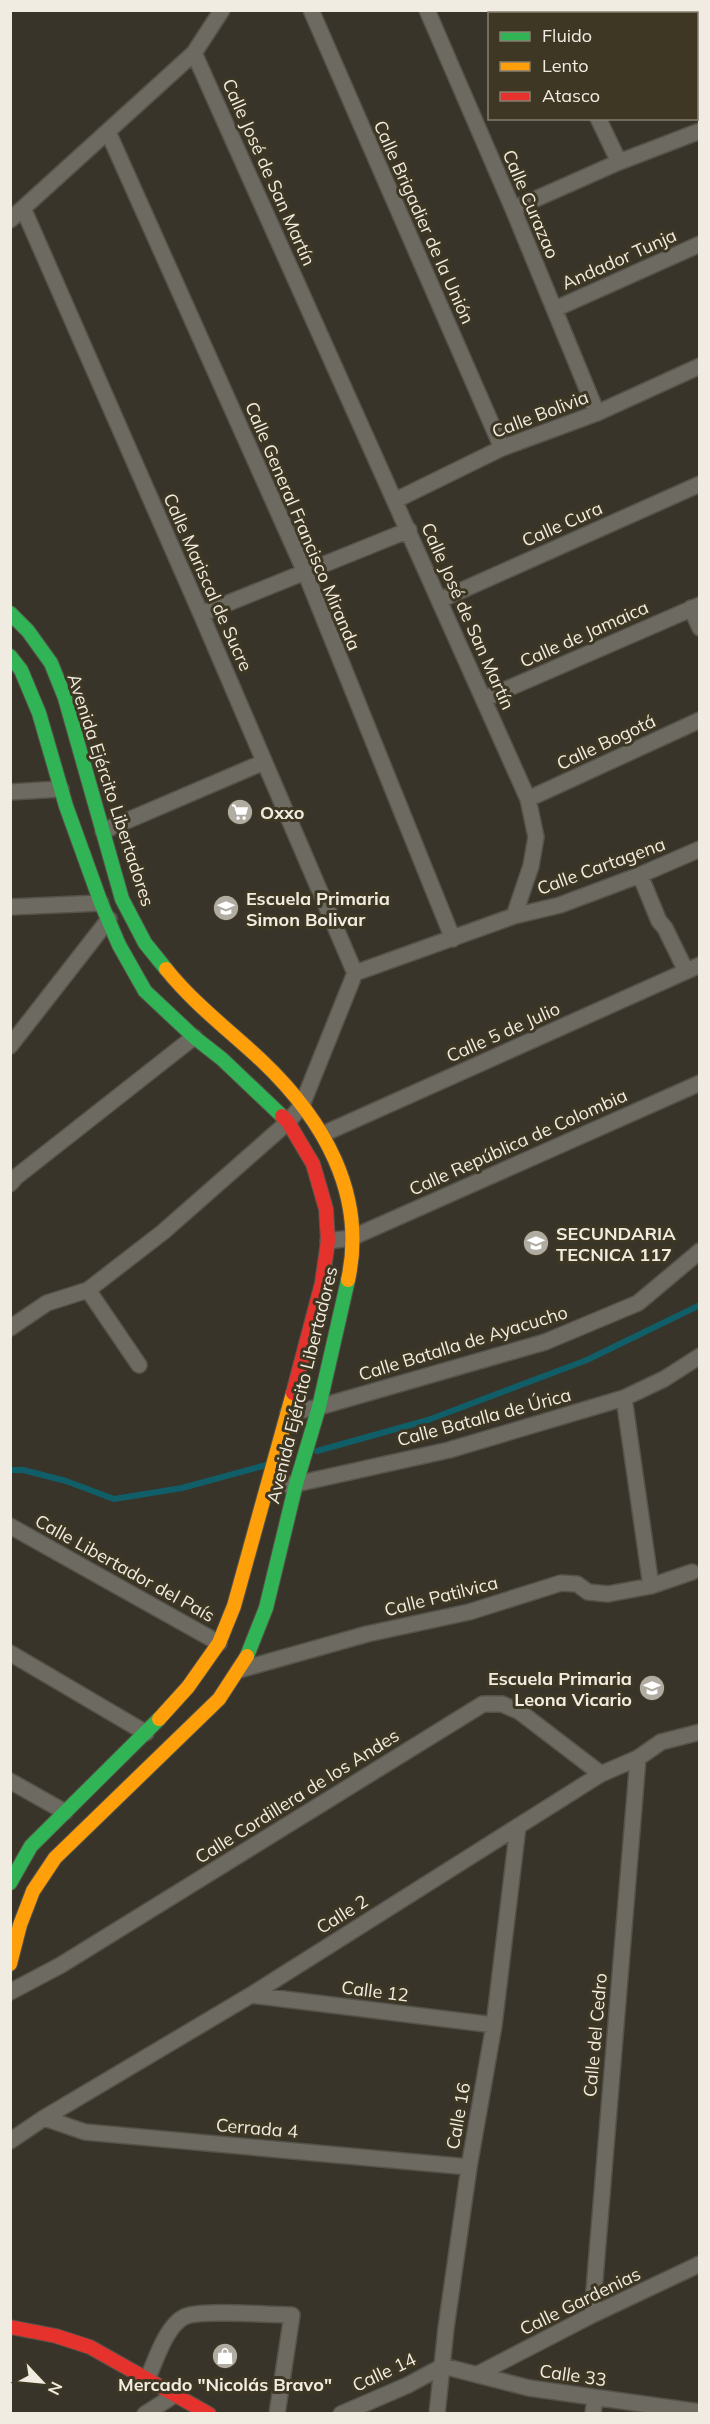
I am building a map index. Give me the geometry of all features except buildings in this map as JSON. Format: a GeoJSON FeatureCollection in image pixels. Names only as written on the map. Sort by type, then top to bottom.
{"type":"FeatureCollection","features":[{"type":"Feature","properties":{"kind":"main road","name":"Avenida Ejército Libertadores"},"geometry":{"type":"LineString","coordinates":[[10,613],[28,631],[51,663],[65,698],[122,898],[145,943],[173,978],[216,1021],[264,1062],[302,1105],[323,1134],[340,1170],[352,1210],[351,1266],[319,1407],[296,1484],[266,1608],[248,1655],[219,1699],[56,1858],[33,1891],[20,1925],[10,1964]]}},
{"type":"Feature","properties":{"kind":"main road","name":"Avenida Ejército Libertadores"},"geometry":{"type":"LineString","coordinates":[[10,656],[21,670],[39,713],[61,789],[101,903],[119,945],[145,991],[194,1037],[222,1059],[288,1122],[313,1164],[326,1209],[328,1241],[322,1283],[269,1485],[234,1606],[219,1643],[188,1687],[146,1733],[31,1846],[10,1883]]}},
{"type":"Feature","properties":{"kind":"main road"},"geometry":{"type":"LineString","coordinates":[[10,2327],[44,2332],[98,2351],[208,2414]]}},
{"type":"Feature","properties":{"kind":"street"},"geometry":{"type":"LineString","coordinates":[[10,220],[194,53],[222,10]]}},
{"type":"Feature","properties":{"kind":"street","name":"Calle Brigadier de la Unión"},"geometry":{"type":"LineString","coordinates":[[311,10],[502,448]]}},
{"type":"Feature","properties":{"kind":"street","name":"Calle Curazao"},"geometry":{"type":"LineString","coordinates":[[427,10],[513,209],[597,413]]}},
{"type":"Feature","properties":{"kind":"street","name":"Calle José de San Martín"},"geometry":{"type":"LineString","coordinates":[[194,53],[528,799],[536,837],[531,867],[514,916]]}},
{"type":"Feature","properties":{"kind":"street"},"geometry":{"type":"LineString","coordinates":[[599,120],[619,162]]}},
{"type":"Feature","properties":{"kind":"street"},"geometry":{"type":"LineString","coordinates":[[513,209],[619,162],[699,131]]}},
{"type":"Feature","properties":{"kind":"street","name":"Calle General Francisco Miranda"},"geometry":{"type":"LineString","coordinates":[[108,132],[305,572],[453,939]]}},
{"type":"Feature","properties":{"kind":"street","name":"Calle Mariscal de Sucre"},"geometry":{"type":"LineString","coordinates":[[22,208],[201,614],[355,973]]}},
{"type":"Feature","properties":{"kind":"street","name":"Andador Tunja"},"geometry":{"type":"LineString","coordinates":[[555,309],[699,244]]}},
{"type":"Feature","properties":{"kind":"street","name":"Calle Bolivia"},"geometry":{"type":"LineString","coordinates":[[396,500],[502,448],[597,413],[699,366]]}},
{"type":"Feature","properties":{"kind":"street","name":"Calle Cura"},"geometry":{"type":"LineString","coordinates":[[440,600],[699,484]]}},
{"type":"Feature","properties":{"kind":"street"},"geometry":{"type":"LineString","coordinates":[[201,614],[409,530]]}},
{"type":"Feature","properties":{"kind":"street"},"geometry":{"type":"LineString","coordinates":[[695,606],[699,628]]}},
{"type":"Feature","properties":{"kind":"street","name":"Calle de Jamaica"},"geometry":{"type":"LineString","coordinates":[[484,699],[695,606]]}},
{"type":"Feature","properties":{"kind":"street","name":"Calle Bogotá"},"geometry":{"type":"LineString","coordinates":[[528,799],[699,720]]}},
{"type":"Feature","properties":{"kind":"street"},"geometry":{"type":"LineString","coordinates":[[103,831],[264,762]]}},
{"type":"Feature","properties":{"kind":"street"},"geometry":{"type":"LineString","coordinates":[[10,792],[61,789]]}},
{"type":"Feature","properties":{"kind":"street","name":"Calle Cartagena"},"geometry":{"type":"LineString","coordinates":[[514,916],[560,904],[640,875],[699,849]]}},
{"type":"Feature","properties":{"kind":"street"},"geometry":{"type":"LineString","coordinates":[[640,875],[659,921],[693,968]]}},
{"type":"Feature","properties":{"kind":"street"},"geometry":{"type":"LineString","coordinates":[[10,907],[101,903]]}},
{"type":"Feature","properties":{"kind":"street"},"geometry":{"type":"LineString","coordinates":[[10,1328],[47,1303],[88,1290],[163,1232],[288,1122],[302,1105],[355,973],[514,916]]}},
{"type":"Feature","properties":{"kind":"street"},"geometry":{"type":"LineString","coordinates":[[10,1046],[16,1026],[109,919]]}},
{"type":"Feature","properties":{"kind":"street","name":"Calle 5 de Julio"},"geometry":{"type":"LineString","coordinates":[[323,1134],[693,968]]}},
{"type":"Feature","properties":{"kind":"street"},"geometry":{"type":"LineString","coordinates":[[10,1184],[194,1037]]}},
{"type":"Feature","properties":{"kind":"street","name":"Calle República de Colombia"},"geometry":{"type":"LineString","coordinates":[[328,1241],[351,1238],[699,1083]]}},
{"type":"Feature","properties":{"kind":"street","name":"Calle Batalla de Ayacucho"},"geometry":{"type":"LineString","coordinates":[[288,1413],[319,1407],[545,1342],[639,1303],[699,1251]]}},
{"type":"Feature","properties":{"kind":"street"},"geometry":{"type":"LineString","coordinates":[[88,1290],[139,1365]]}},
{"type":"Feature","properties":{"kind":"street","name":"Calle Batalla de Úrica"},"geometry":{"type":"LineString","coordinates":[[269,1485],[296,1484],[449,1450],[624,1398],[664,1379],[699,1356]]}},
{"type":"Feature","properties":{"kind":"street"},"geometry":{"type":"LineString","coordinates":[[624,1398],[651,1587]]}},
{"type":"Feature","properties":{"kind":"street","name":"Calle Libertador del País"},"geometry":{"type":"LineString","coordinates":[[10,1526],[219,1643]]}},
{"type":"Feature","properties":{"kind":"street","name":"Calle Patilvica"},"geometry":{"type":"LineString","coordinates":[[239,1670],[367,1634],[469,1612],[561,1583],[577,1584],[588,1592],[608,1594],[651,1587],[692,1572]]}},
{"type":"Feature","properties":{"kind":"street"},"geometry":{"type":"LineString","coordinates":[[10,1653],[146,1733]]}},
{"type":"Feature","properties":{"kind":"street","name":"Calle Cordillera de los Andes"},"geometry":{"type":"LineString","coordinates":[[10,1992],[61,1965],[483,1704],[502,1704],[520,1712],[601,1774]]}},
{"type":"Feature","properties":{"kind":"street","name":"Calle 2"},"geometry":{"type":"LineString","coordinates":[[10,2141],[44,2118],[251,1995],[601,1774],[638,1758],[661,1742],[699,1732]]}},
{"type":"Feature","properties":{"kind":"street","name":"Calle del Cedro"},"geometry":{"type":"LineString","coordinates":[[592,2315],[638,1758]]}},
{"type":"Feature","properties":{"kind":"street"},"geometry":{"type":"LineString","coordinates":[[10,1781],[65,1812]]}},
{"type":"Feature","properties":{"kind":"street","name":"Calle 16"},"geometry":{"type":"LineString","coordinates":[[437,2414],[469,2167],[494,2025],[518,1826]]}},
{"type":"Feature","properties":{"kind":"street","name":"Calle 12"},"geometry":{"type":"LineString","coordinates":[[251,1995],[494,2025]]}},
{"type":"Feature","properties":{"kind":"street","name":"Cerrada 4"},"geometry":{"type":"LineString","coordinates":[[44,2118],[85,2132],[469,2167]]}},
{"type":"Feature","properties":{"kind":"street","name":"Calle Gardenias"},"geometry":{"type":"LineString","coordinates":[[478,2374],[592,2315],[699,2264]]}},
{"type":"Feature","properties":{"kind":"street"},"geometry":{"type":"LineString","coordinates":[[147,2380],[166,2335],[184,2317],[208,2313],[292,2315],[277,2414]]}},
{"type":"Feature","properties":{"kind":"street","name":"Calle 33"},"geometry":{"type":"LineString","coordinates":[[443,2366],[529,2388],[699,2412]]}},
{"type":"Feature","properties":{"kind":"street","name":"Calle 14"},"geometry":{"type":"LineString","coordinates":[[341,2414],[408,2385],[443,2366]]}},
{"type":"Feature","properties":{"kind":"street"},"geometry":{"type":"LineString","coordinates":[[145,2414],[173,2396]]}},
{"type":"Feature","properties":{"kind":"street"},"geometry":{"type":"LineString","coordinates":[[593,2414],[595,2398]]}},
{"type":"Feature","properties":{"kind":"waterway"},"geometry":{"type":"LineString","coordinates":[[317,1451],[428,1420],[587,1360],[700,1305]]}},
{"type":"Feature","properties":{"kind":"waterway"},"geometry":{"type":"LineString","coordinates":[[10,1470],[23,1470],[66,1481],[114,1499],[182,1488],[270,1464]]}},
{"type":"Feature","properties":{"kind":"traffic: fast"},"geometry":{"type":"LineString","coordinates":[[10,613],[28,631],[51,663],[65,698],[122,899],[145,943],[166,969]]}},
{"type":"Feature","properties":{"kind":"traffic: fast"},"geometry":{"type":"LineString","coordinates":[[10,656],[21,670],[39,713],[66,806],[101,903],[119,945],[145,991],[282,1116]]}},
{"type":"Feature","properties":{"kind":"traffic: fast"},"geometry":{"type":"LineString","coordinates":[[247,1656],[266,1608],[296,1484],[319,1407],[348,1280]]}},
{"type":"Feature","properties":{"kind":"traffic: fast"},"geometry":{"type":"LineString","coordinates":[[10,1883],[31,1846],[159,1719]]}},
{"type":"Feature","properties":{"kind":"traffic: slow"},"geometry":{"type":"LineString","coordinates":[[166,969],[200,1006],[262,1061],[284,1084],[321,1133],[335,1160],[345,1188],[351,1218],[352,1248],[348,1280]]}},
{"type":"Feature","properties":{"kind":"traffic: slow"},"geometry":{"type":"LineString","coordinates":[[159,1719],[188,1687],[219,1643],[234,1606],[293,1393]]}},
{"type":"Feature","properties":{"kind":"traffic: slow"},"geometry":{"type":"LineString","coordinates":[[10,1964],[20,1925],[33,1891],[55,1858],[219,1699],[247,1656]]}},
{"type":"Feature","properties":{"kind":"traffic: jam"},"geometry":{"type":"LineString","coordinates":[[282,1116],[313,1164],[326,1209],[328,1241],[322,1283],[293,1393]]}},
{"type":"Feature","properties":{"kind":"traffic: jam"},"geometry":{"type":"LineString","coordinates":[[10,2327],[56,2336],[90,2347],[209,2414]]}},
{"type":"Feature","properties":{"kind":"place","name":"Oxxo"},"geometry":{"type":"Point","coordinates":[240,812]}},
{"type":"Feature","properties":{"kind":"place","name":"Escuela Primaria Simon Bolivar"},"geometry":{"type":"Point","coordinates":[226,908]}},
{"type":"Feature","properties":{"kind":"place","name":"SECUNDARIA TECNICA 117"},"geometry":{"type":"Point","coordinates":[536,1243]}},
{"type":"Feature","properties":{"kind":"place","name":"Escuela Primaria Leona Vicario"},"geometry":{"type":"Point","coordinates":[652,1688]}},
{"type":"Feature","properties":{"kind":"place","name":"Mercado \"Nicolás Bravo\""},"geometry":{"type":"Point","coordinates":[225,2356]}}]}
